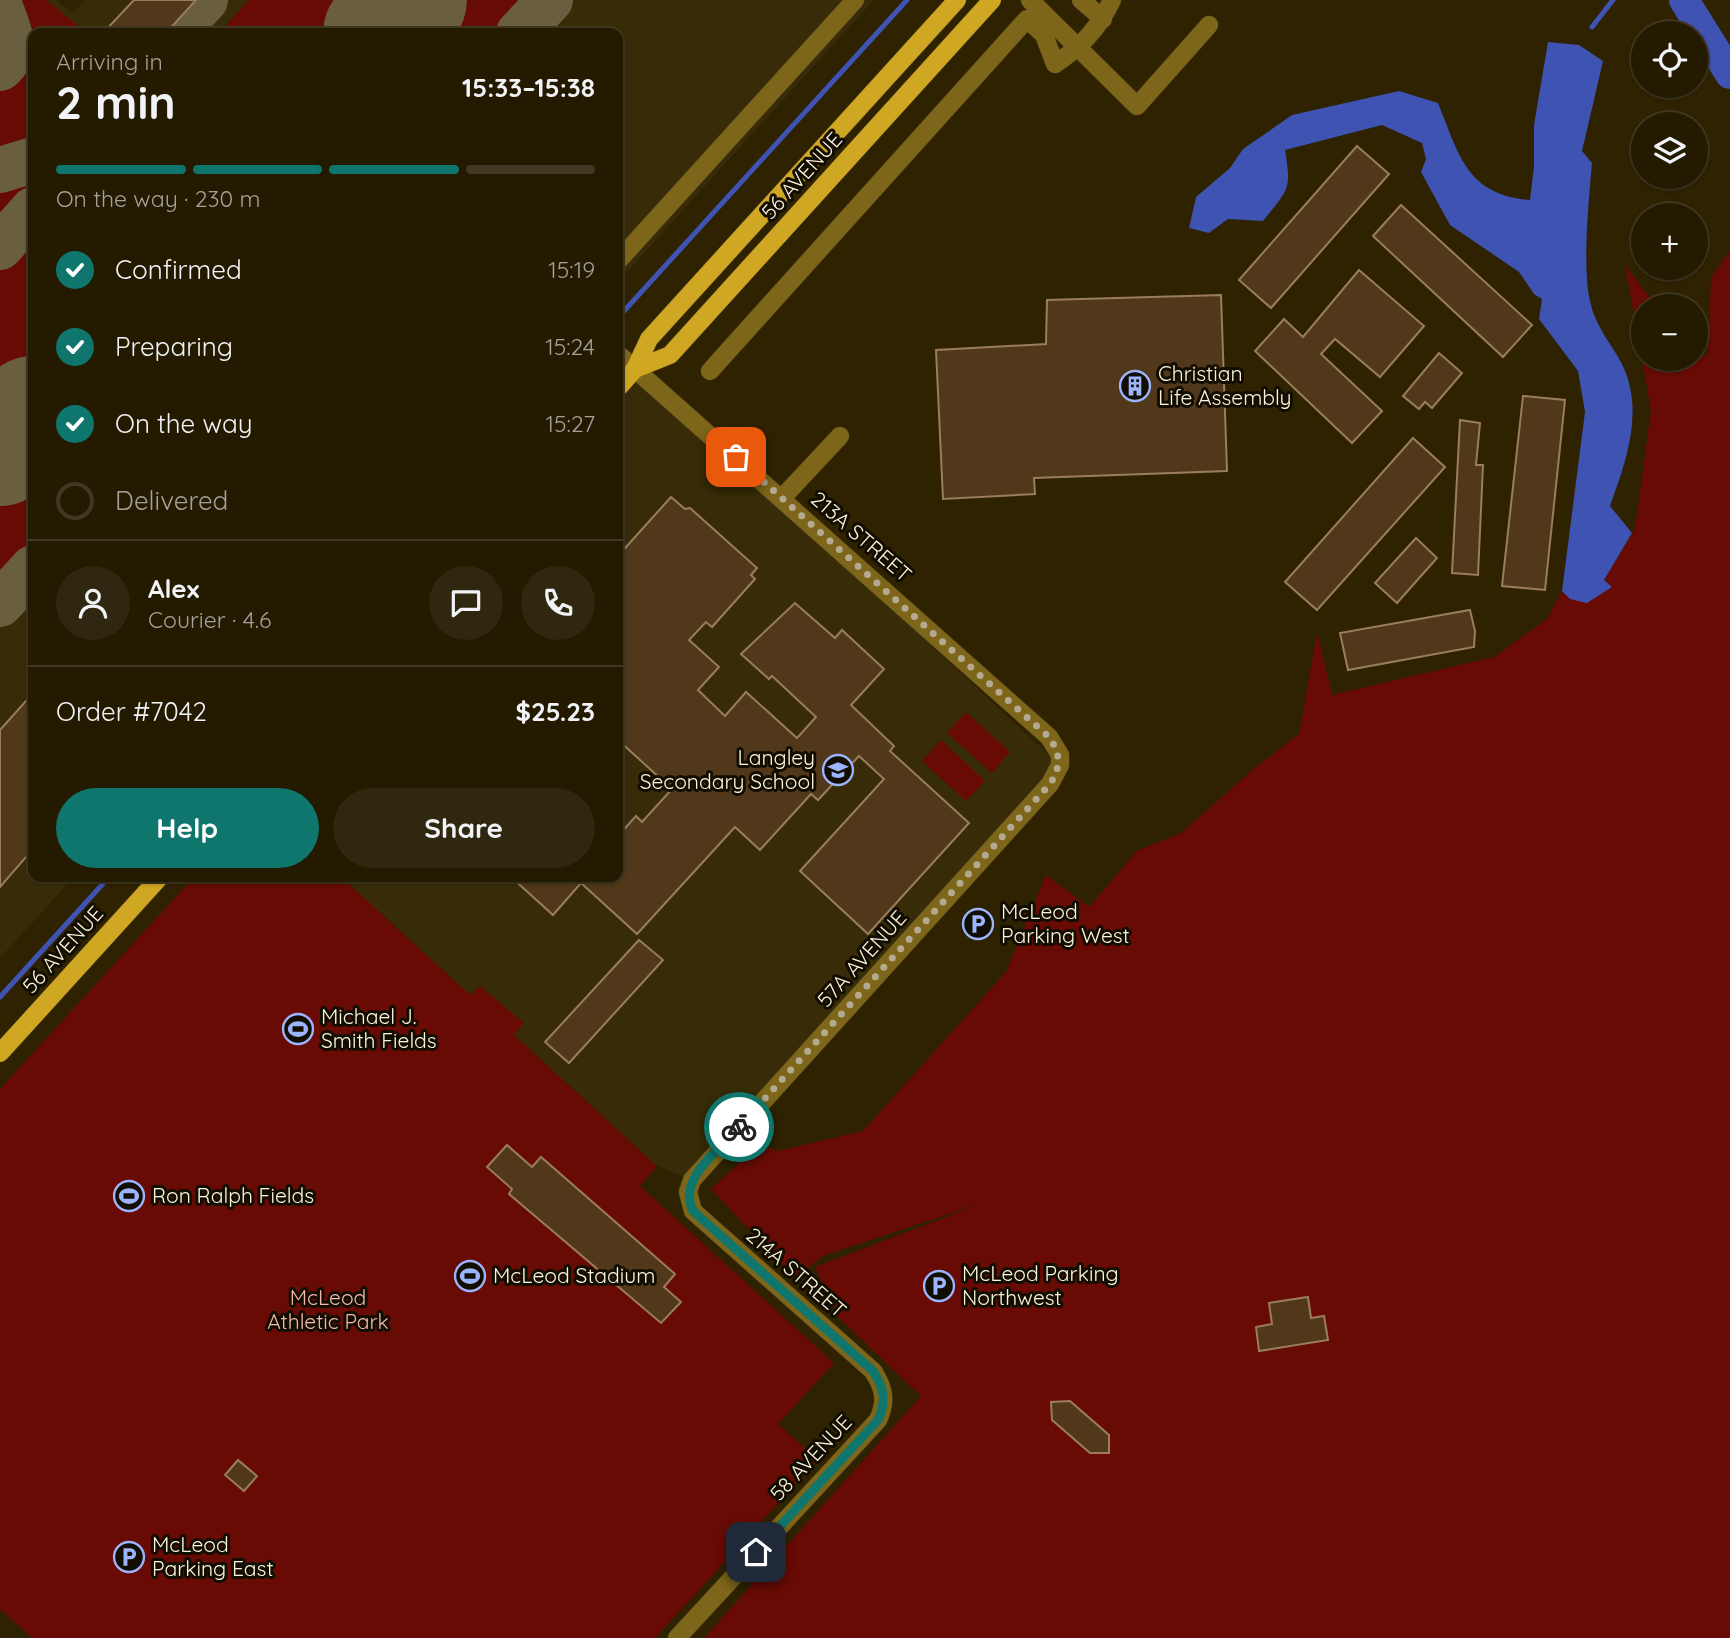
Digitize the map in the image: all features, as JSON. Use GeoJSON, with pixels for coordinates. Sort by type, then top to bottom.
{"type":"FeatureCollection","features":[{"type":"Feature","properties":{"kind":"main road","name":"56 AVENUE"},"geometry":{"type":"LineString","coordinates":[[623,382],[635,369],[649,339],[957,0]]}},
{"type":"Feature","properties":{"kind":"main road","name":"56 AVENUE"},"geometry":{"type":"LineString","coordinates":[[635,369],[670,355],[992,0]]}},
{"type":"Feature","properties":{"kind":"main road","name":"56 AVENUE"},"geometry":{"type":"LineString","coordinates":[[0,1053],[155,882]]}},
{"type":"Feature","properties":{"kind":"street"},"geometry":{"type":"LineString","coordinates":[[623,255],[855,0]]}},
{"type":"Feature","properties":{"kind":"street"},"geometry":{"type":"LineString","coordinates":[[1030,0],[1081,47],[1138,106],[1209,25]]}},
{"type":"Feature","properties":{"kind":"street"},"geometry":{"type":"LineString","coordinates":[[1081,0],[1103,19]]}},
{"type":"Feature","properties":{"kind":"street"},"geometry":{"type":"LineString","coordinates":[[710,371],[1027,19],[1044,35],[1055,64],[1081,47],[1103,19],[1112,0]]}},
{"type":"Feature","properties":{"kind":"street","name":"213A STREET"},"geometry":{"type":"LineString","coordinates":[[623,358],[1049,737],[1059,755],[1060,765]]}},
{"type":"Feature","properties":{"kind":"street"},"geometry":{"type":"LineString","coordinates":[[782,498],[840,436]]}},
{"type":"Feature","properties":{"kind":"street","name":"57A AVENUE"},"geometry":{"type":"LineString","coordinates":[[692,1180],[1050,784],[1060,765]]}},
{"type":"Feature","properties":{"kind":"street","name":"214A STREET"},"geometry":{"type":"LineString","coordinates":[[692,1180],[688,1192],[693,1211],[873,1371],[881,1384],[884,1398]]}},
{"type":"Feature","properties":{"kind":"street","name":"58 AVENUE"},"geometry":{"type":"LineString","coordinates":[[677,1638],[878,1420],[884,1398]]}},
{"type":"Feature","properties":{"kind":"shaded area"},"geometry":{"type":"Polygon","coordinates":[[[0,0],[57,0],[72,14],[85,0],[874,0],[623,276],[623,28],[28,28],[28,882],[69,882],[0,958],[0,0]]]}},
{"type":"Feature","properties":{"kind":"shaded area","name":"Langley Secondary School"},"geometry":{"type":"Polygon","coordinates":[[[628,363],[1060,765],[692,1180],[657,1166],[346,882],[623,882],[623,368],[628,363]]]}},
{"type":"Feature","properties":{"kind":"green space"},"geometry":{"type":"Polygon","coordinates":[[[16,0],[46,0],[81,28],[28,28],[28,154],[0,163],[0,77],[19,62],[24,53],[26,44],[16,0]]]}},
{"type":"Feature","properties":{"kind":"green space"},"geometry":{"type":"Polygon","coordinates":[[[249,0],[371,0],[346,28],[224,28],[249,0]]]}},
{"type":"Feature","properties":{"kind":"green space"},"geometry":{"type":"Polygon","coordinates":[[[451,0],[538,0],[512,28],[425,28],[451,0]]]}},
{"type":"Feature","properties":{"kind":"green space"},"geometry":{"type":"Polygon","coordinates":[[[28,170],[28,375],[0,406],[0,179],[28,170]]]}},
{"type":"Feature","properties":{"kind":"green space"},"geometry":{"type":"Polygon","coordinates":[[[1730,250],[1730,1638],[704,1638],[921,1396],[838,1317],[815,1267],[983,1203],[825,1255],[794,1277],[711,1189],[759,1145],[778,1151],[863,1131],[1006,972],[1046,875],[1089,907],[1137,851],[1181,833],[1250,772],[1299,734],[1317,633],[1332,695],[1494,657],[1547,619],[1562,591],[1570,599],[1612,587],[1604,580],[1635,529],[1651,410],[1644,371],[1708,371],[1711,278],[1730,250]]]}},
{"type":"Feature","properties":{"kind":"green space"},"geometry":{"type":"Polygon","coordinates":[[[1625,265],[1631,273],[1631,280],[1636,280],[1647,294],[1631,294],[1631,298],[1625,265]]]}},
{"type":"Feature","properties":{"kind":"green space"},"geometry":{"type":"Polygon","coordinates":[[[28,464],[28,559],[0,590],[0,495],[28,464]]]}},
{"type":"Feature","properties":{"kind":"green space"},"geometry":{"type":"Polygon","coordinates":[[[966,712],[1010,752],[992,773],[947,733],[966,712]]]}},
{"type":"Feature","properties":{"kind":"green space"},"geometry":{"type":"Polygon","coordinates":[[[941,740],[985,781],[966,801],[922,761],[941,740]]]}},
{"type":"Feature","properties":{"kind":"green space","name":"McLeod Athletic Park"},"geometry":{"type":"Polygon","coordinates":[[[189,882],[346,882],[470,995],[480,986],[524,1023],[514,1035],[657,1166],[640,1186],[834,1363],[778,1424],[814,1456],[812,1460],[815,1463],[655,1638],[32,1638],[0,1609],[0,1089],[189,882]]]}},
{"type":"Feature","properties":{"kind":"water"},"geometry":{"type":"Polygon","coordinates":[[[1548,42],[1579,45],[1603,61],[1582,151],[1592,163],[1587,233],[1588,287],[1595,318],[1621,362],[1632,398],[1631,434],[1610,506],[1632,533],[1604,580],[1612,587],[1587,603],[1570,599],[1562,591],[1585,412],[1578,371],[1539,319],[1542,299],[1534,294],[1519,272],[1450,225],[1421,172],[1426,159],[1422,143],[1382,125],[1285,150],[1288,174],[1286,189],[1263,221],[1228,219],[1209,233],[1189,228],[1196,197],[1230,168],[1243,149],[1292,115],[1399,91],[1438,103],[1459,155],[1478,181],[1492,190],[1530,200],[1534,166],[1534,125],[1548,42]]]}},
{"type":"Feature","properties":{"kind":"building"},"geometry":{"type":"Polygon","coordinates":[[[134,0],[196,0],[171,28],[108,28],[134,0]]]}},
{"type":"Feature","properties":{"kind":"building"},"geometry":{"type":"Polygon","coordinates":[[[1357,146],[1389,174],[1271,308],[1239,280],[1357,146]]]}},
{"type":"Feature","properties":{"kind":"building"},"geometry":{"type":"Polygon","coordinates":[[[1401,205],[1532,325],[1503,357],[1373,236],[1401,205]]]}},
{"type":"Feature","properties":{"kind":"building"},"geometry":{"type":"Polygon","coordinates":[[[1359,270],[1424,326],[1380,377],[1335,339],[1321,354],[1382,411],[1352,443],[1255,351],[1284,319],[1303,337],[1359,270]]]}},
{"type":"Feature","properties":{"kind":"building","name":"Christian Life Assembly"},"geometry":{"type":"Polygon","coordinates":[[[1221,295],[1227,471],[1034,478],[1035,494],[943,499],[936,350],[1046,344],[1047,300],[1221,295]]]}},
{"type":"Feature","properties":{"kind":"building"},"geometry":{"type":"Polygon","coordinates":[[[1439,353],[1462,373],[1432,408],[1425,402],[1419,409],[1403,396],[1439,353]]]}},
{"type":"Feature","properties":{"kind":"building"},"geometry":{"type":"Polygon","coordinates":[[[1523,396],[1565,400],[1545,590],[1502,586],[1523,396]]]}},
{"type":"Feature","properties":{"kind":"building"},"geometry":{"type":"Polygon","coordinates":[[[1460,420],[1480,423],[1476,465],[1483,465],[1478,575],[1452,573],[1460,420]]]}},
{"type":"Feature","properties":{"kind":"building"},"geometry":{"type":"Polygon","coordinates":[[[1413,438],[1445,467],[1317,610],[1285,582],[1413,438]]]}},
{"type":"Feature","properties":{"kind":"building"},"geometry":{"type":"Polygon","coordinates":[[[671,497],[685,509],[690,508],[757,568],[751,575],[755,579],[712,627],[706,622],[689,640],[719,667],[698,690],[725,716],[746,692],[797,738],[816,717],[772,676],[769,679],[741,654],[795,603],[835,638],[842,630],[884,669],[851,705],[894,746],[890,751],[969,823],[868,934],[800,871],[884,779],[859,756],[818,800],[811,794],[760,850],[735,827],[637,934],[581,883],[553,915],[517,882],[623,882],[623,830],[636,816],[642,822],[672,789],[623,745],[623,550],[671,497]]]}},
{"type":"Feature","properties":{"kind":"building"},"geometry":{"type":"Polygon","coordinates":[[[1416,538],[1437,558],[1397,603],[1375,583],[1416,538]]]}},
{"type":"Feature","properties":{"kind":"building"},"geometry":{"type":"Polygon","coordinates":[[[1470,610],[1475,631],[1474,647],[1348,670],[1340,633],[1470,610]]]}},
{"type":"Feature","properties":{"kind":"building"},"geometry":{"type":"Polygon","coordinates":[[[28,699],[28,855],[0,887],[0,730],[28,699]]]}},
{"type":"Feature","properties":{"kind":"building"},"geometry":{"type":"Polygon","coordinates":[[[639,940],[663,960],[569,1063],[545,1042],[639,940]]]}},
{"type":"Feature","properties":{"kind":"building"},"geometry":{"type":"Polygon","coordinates":[[[507,1145],[532,1167],[541,1157],[675,1274],[664,1287],[681,1302],[661,1323],[509,1194],[512,1189],[487,1167],[507,1145]]]}},
{"type":"Feature","properties":{"kind":"building"},"geometry":{"type":"Polygon","coordinates":[[[1308,1297],[1311,1318],[1324,1316],[1328,1340],[1259,1351],[1256,1327],[1272,1324],[1269,1303],[1308,1297]]]}},
{"type":"Feature","properties":{"kind":"building"},"geometry":{"type":"Polygon","coordinates":[[[1070,1401],[1109,1435],[1109,1453],[1090,1453],[1052,1420],[1051,1402],[1070,1401]]]}},
{"type":"Feature","properties":{"kind":"building"},"geometry":{"type":"Polygon","coordinates":[[[238,1460],[257,1476],[244,1491],[225,1475],[238,1460]]]}},
{"type":"Feature","properties":{"kind":"waterway"},"geometry":{"type":"LineString","coordinates":[[624,311],[907,0]]}},
{"type":"Feature","properties":{"kind":"waterway"},"geometry":{"type":"LineString","coordinates":[[1592,27],[1613,0]]}},
{"type":"Feature","properties":{"kind":"waterway"},"geometry":{"type":"LineString","coordinates":[[1684,0],[1730,74]]}},
{"type":"Feature","properties":{"kind":"waterway"},"geometry":{"type":"LineString","coordinates":[[0,997],[104,882]]}},
{"type":"Feature","properties":{"kind":"taxiway"},"geometry":{"type":"LineString","coordinates":[[179,28],[205,0]]}},
{"type":"Feature","properties":{"kind":"taxiway"},"geometry":{"type":"LineString","coordinates":[[524,28],[550,0]]}},
{"type":"Feature","properties":{"kind":"taxiway"},"geometry":{"type":"LineString","coordinates":[[0,7],[9,31],[11,47],[10,54],[0,68]]}},
{"type":"Feature","properties":{"kind":"taxiway"},"geometry":{"type":"LineString","coordinates":[[0,170],[28,162]]}},
{"type":"Feature","properties":{"kind":"taxiway"},"geometry":{"type":"LineString","coordinates":[[0,247],[28,216]]}},
{"type":"Feature","properties":{"kind":"taxiway"},"geometry":{"type":"LineString","coordinates":[[0,604],[28,573]]}},
{"type":"Feature","properties":{"kind":"runway"},"geometry":{"type":"LineString","coordinates":[[385,28],[410,0]]}},
{"type":"Feature","properties":{"kind":"runway"},"geometry":{"type":"LineString","coordinates":[[0,449],[28,418]]}},
{"type":"Feature","properties":{"kind":"way so far"},"geometry":{"type":"LineString","coordinates":[[736,457],[1049,737],[1059,755],[1060,765],[1050,784],[868,988],[739,1127]]}},
{"type":"Feature","properties":{"kind":"place","name":"Christian Life Assembly"},"geometry":{"type":"Point","coordinates":[1135,386]}},
{"type":"Feature","properties":{"kind":"place","name":"Langley Secondary School"},"geometry":{"type":"Point","coordinates":[838,770]}},
{"type":"Feature","properties":{"kind":"place","name":"McLeod Parking West"},"geometry":{"type":"Point","coordinates":[978,924]}},
{"type":"Feature","properties":{"kind":"place","name":"Michael J. Smith Fields"},"geometry":{"type":"Point","coordinates":[298,1029]}},
{"type":"Feature","properties":{"kind":"place","name":"Ron Ralph Fields"},"geometry":{"type":"Point","coordinates":[129,1196]}},
{"type":"Feature","properties":{"kind":"place","name":"McLeod Stadium"},"geometry":{"type":"Point","coordinates":[470,1276]}},
{"type":"Feature","properties":{"kind":"place","name":"McLeod Parking Northwest"},"geometry":{"type":"Point","coordinates":[939,1286]}},
{"type":"Feature","properties":{"kind":"place","name":"McLeod Parking East"},"geometry":{"type":"Point","coordinates":[129,1557]}},
{"type":"Feature","properties":{"kind":"route"},"geometry":{"type":"LineString","coordinates":[[739,1127],[692,1180],[688,1202],[693,1211],[719,1236],[873,1371],[881,1384],[884,1398],[878,1420],[756,1552]]}}]}
